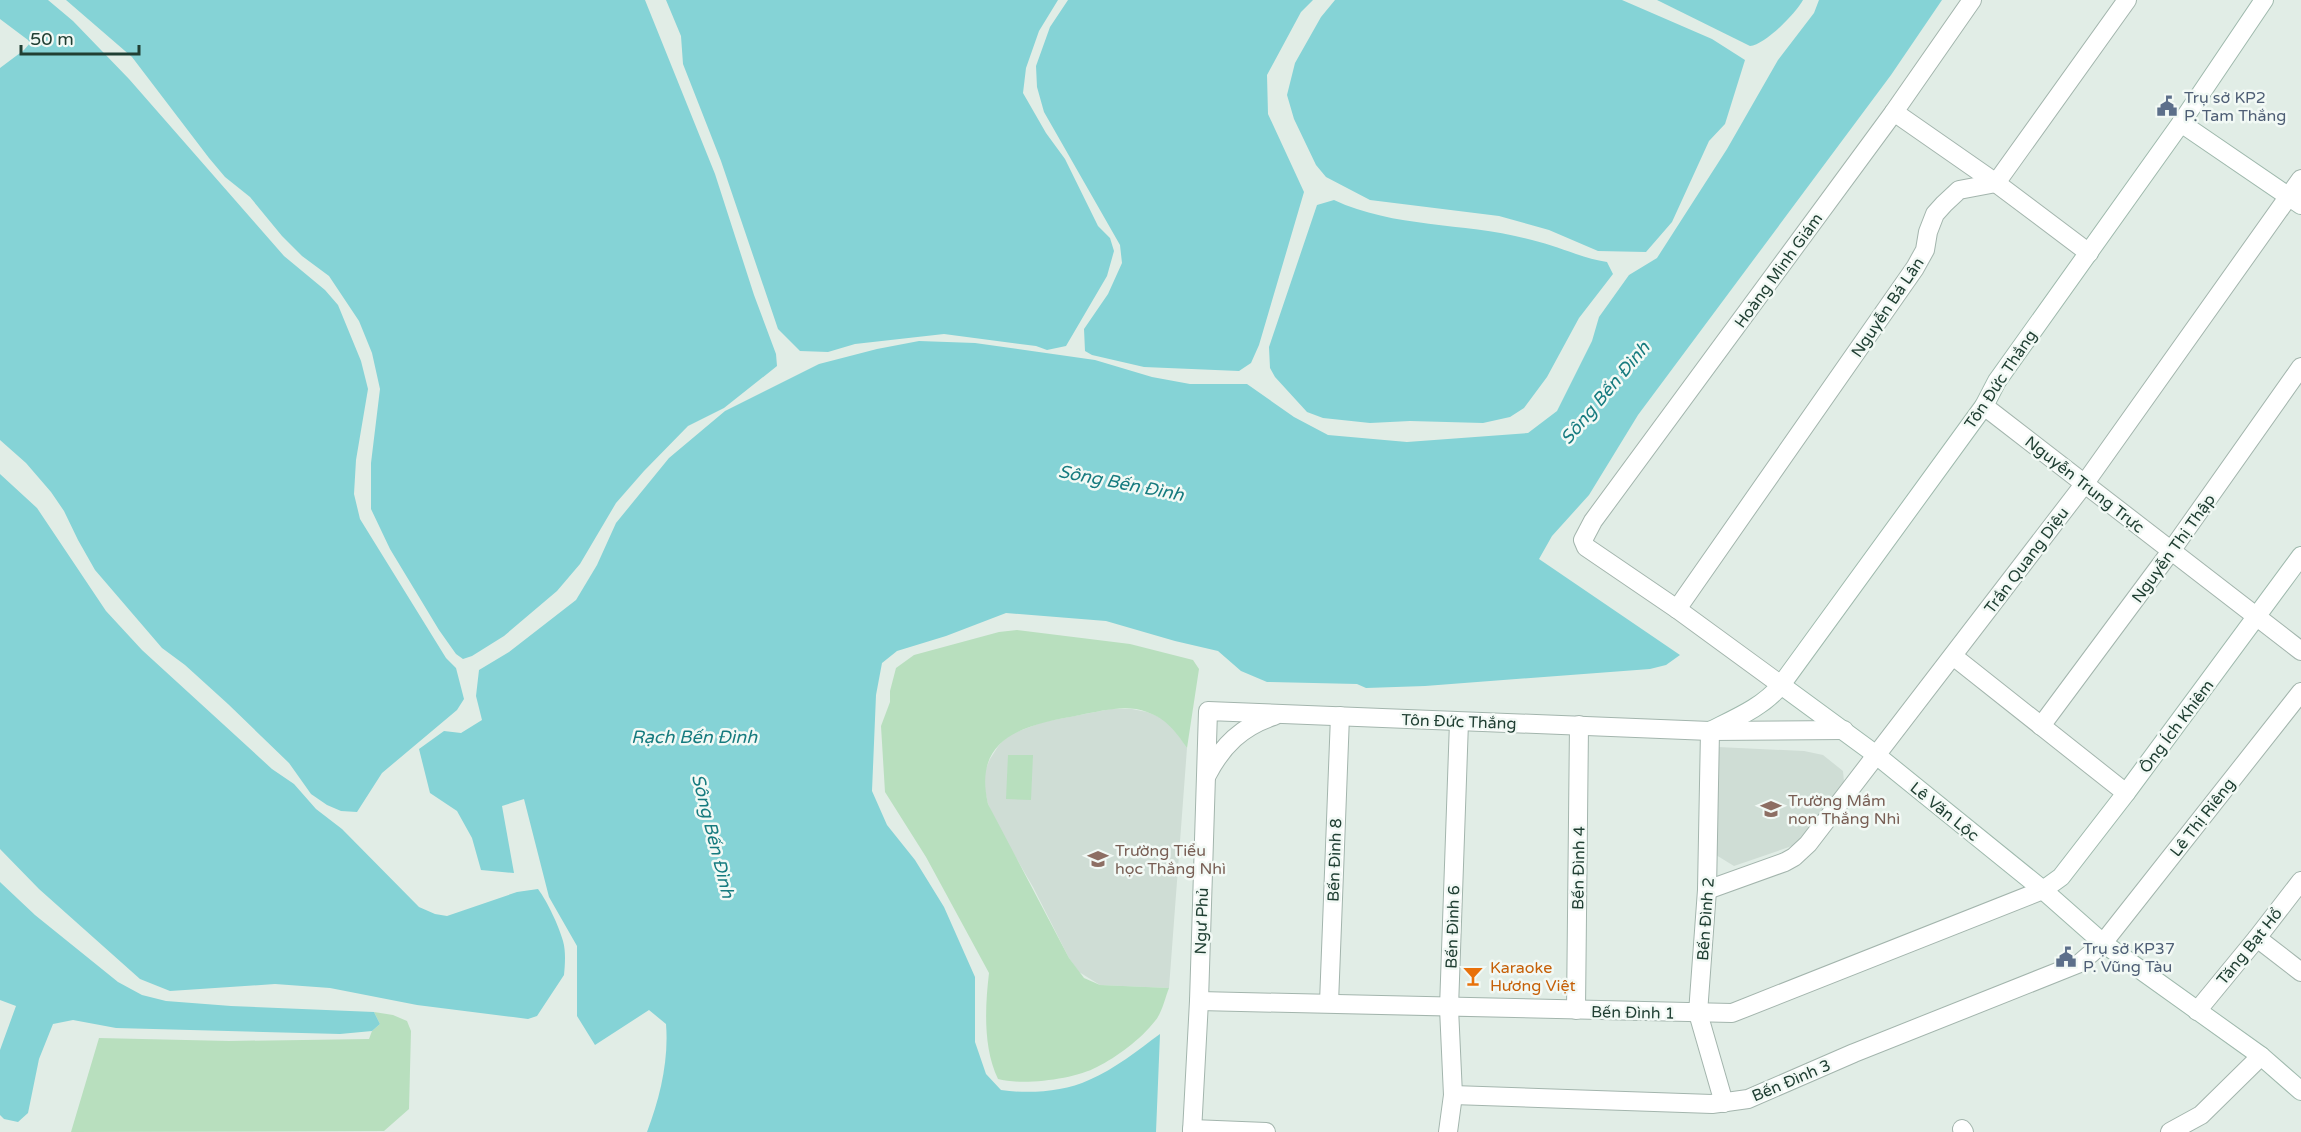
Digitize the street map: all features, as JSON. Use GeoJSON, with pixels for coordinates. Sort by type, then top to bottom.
{"type":"FeatureCollection","features":[{"type":"Feature","properties":{"kind":"street","name":"Hoàng Minh Giám"},"geometry":{"type":"LineString","coordinates":[[1583,540],[1600,512],[1894,112],[1972,0]]}},
{"type":"Feature","properties":{"kind":"street"},"geometry":{"type":"LineString","coordinates":[[1996,183],[2127,0]]}},
{"type":"Feature","properties":{"kind":"street","name":"Tôn Đức Thắng"},"geometry":{"type":"LineString","coordinates":[[1710,731],[1743,716],[1781,685],[1984,406],[1997,381],[2181,123],[2264,0]]}},
{"type":"Feature","properties":{"kind":"street"},"geometry":{"type":"LineString","coordinates":[[1894,112],[1996,183],[2089,253]]}},
{"type":"Feature","properties":{"kind":"street"},"geometry":{"type":"LineString","coordinates":[[2181,123],[2295,200]]}},
{"type":"Feature","properties":{"kind":"street","name":"Trần Quang Diệu"},"geometry":{"type":"LineString","coordinates":[[1707,890],[1794,857],[1808,844],[2085,483],[2295,200],[2301,179]]}},
{"type":"Feature","properties":{"kind":"street","name":"Nguyễn Bá Lân"},"geometry":{"type":"LineString","coordinates":[[1677,609],[1915,268],[1925,250],[1928,232],[1935,214],[1959,190],[1996,183]]}},
{"type":"Feature","properties":{"kind":"street","name":"Nguyễn Thị Thập"},"geometry":{"type":"LineString","coordinates":[[2041,726],[2171,551],[2301,367]]}},
{"type":"Feature","properties":{"kind":"street","name":"Nguyễn Trung Trực"},"geometry":{"type":"LineString","coordinates":[[1984,406],[2301,651]]}},
{"type":"Feature","properties":{"kind":"street","name":"Lê Văn Lộc"},"geometry":{"type":"LineString","coordinates":[[1583,540],[1586,547],[1677,609],[1844,730],[2043,890],[2103,943],[2261,1056],[2301,1091]]}},
{"type":"Feature","properties":{"kind":"street","name":"Ông Ích Khiêm"},"geometry":{"type":"LineString","coordinates":[[2043,890],[2061,877],[2126,793],[2301,556]]}},
{"type":"Feature","properties":{"kind":"street"},"geometry":{"type":"LineString","coordinates":[[1953,656],[2126,793]]}},
{"type":"Feature","properties":{"kind":"street","name":"Lê Thị Riêng"},"geometry":{"type":"LineString","coordinates":[[2103,943],[2301,692]]}},
{"type":"Feature","properties":{"kind":"street","name":"Tôn Đức Thắng"},"geometry":{"type":"LineString","coordinates":[[1208,711],[1710,731],[1844,730]]}},
{"type":"Feature","properties":{"kind":"street","name":"Ngư Phủ"},"geometry":{"type":"LineString","coordinates":[[1192,1131],[1199,1001],[1208,711]]}},
{"type":"Feature","properties":{"kind":"street"},"geometry":{"type":"LineString","coordinates":[[1206,778],[1225,746],[1238,734],[1262,720],[1282,714]]}},
{"type":"Feature","properties":{"kind":"street","name":"Bến Đình 8"},"geometry":{"type":"LineString","coordinates":[[1329,1003],[1340,716]]}},
{"type":"Feature","properties":{"kind":"street","name":"Bến Đình 6"},"geometry":{"type":"LineString","coordinates":[[1448,1132],[1453,1095],[1449,1008],[1459,722]]}},
{"type":"Feature","properties":{"kind":"street","name":"Bến Đình 4"},"geometry":{"type":"LineString","coordinates":[[1576,1010],[1580,725]]}},
{"type":"Feature","properties":{"kind":"street","name":"Bến Đình 2"},"geometry":{"type":"LineString","coordinates":[[1710,731],[1707,890],[1698,1013],[1724,1103]]}},
{"type":"Feature","properties":{"kind":"street","name":"Tăng Bạt Hổ"},"geometry":{"type":"LineString","coordinates":[[2197,1011],[2258,938],[2301,881]]}},
{"type":"Feature","properties":{"kind":"street","name":"Bến Đình 1"},"geometry":{"type":"LineString","coordinates":[[1199,1001],[1732,1013],[2043,890]]}},
{"type":"Feature","properties":{"kind":"street"},"geometry":{"type":"LineString","coordinates":[[2258,938],[2301,972]]}},
{"type":"Feature","properties":{"kind":"street","name":"Bến Đình 3"},"geometry":{"type":"LineString","coordinates":[[1453,1095],[1724,1103],[1748,1099],[1854,1053],[2080,963],[2103,943]]}},
{"type":"Feature","properties":{"kind":"street"},"geometry":{"type":"LineString","coordinates":[[2170,1132],[2201,1115],[2261,1056]]}},
{"type":"Feature","properties":{"kind":"street"},"geometry":{"type":"LineString","coordinates":[[1192,1131],[1266,1132]]}},
{"type":"Feature","properties":{"kind":"shaded area","name":"Trường Tiểu học Thắng Nhì"},"geometry":{"type":"Polygon","coordinates":[[[1111,709],[1132,709],[1164,719],[1187,748],[1169,988],[1100,985],[1079,972],[1069,958],[1033,887],[1001,832],[988,804],[984,786],[985,771],[990,759],[1009,735],[1043,722],[1111,709]]]}},
{"type":"Feature","properties":{"kind":"shaded area","name":"Trường Mầm non Thắng Nhì"},"geometry":{"type":"Polygon","coordinates":[[[1718,747],[1804,751],[1823,755],[1843,771],[1844,782],[1806,836],[1792,846],[1734,866],[1716,855],[1718,747]]]}},
{"type":"Feature","properties":{"kind":"green space"},"geometry":{"type":"Polygon","coordinates":[[[1017,630],[1130,644],[1193,660],[1199,669],[1187,748],[1175,731],[1160,718],[1147,712],[1122,708],[1041,723],[1023,729],[1008,737],[996,748],[988,762],[985,781],[988,804],[1069,958],[1084,978],[1100,985],[1169,988],[1155,1021],[1136,1041],[1105,1063],[1063,1078],[1021,1082],[998,1079],[993,1067],[986,1013],[989,973],[926,857],[885,792],[881,726],[890,702],[890,691],[896,668],[914,655],[999,632],[1017,630]]]}},
{"type":"Feature","properties":{"kind":"green space"},"geometry":{"type":"Polygon","coordinates":[[[1008,755],[1033,755],[1031,800],[1006,799],[1008,755]]]}},
{"type":"Feature","properties":{"kind":"green space"},"geometry":{"type":"Polygon","coordinates":[[[374,1012],[393,1015],[407,1021],[411,1031],[409,1109],[384,1131],[71,1132],[99,1038],[229,1041],[369,1039],[372,1031],[380,1024],[374,1012]]]}},
{"type":"Feature","properties":{"kind":"water"},"geometry":{"type":"Polygon","coordinates":[[[0,0],[48,0],[73,21],[129,79],[284,256],[325,290],[338,305],[361,361],[368,389],[356,460],[354,494],[360,519],[446,658],[456,668],[464,699],[457,710],[382,773],[357,812],[341,811],[311,794],[289,763],[185,665],[162,648],[95,570],[64,511],[51,492],[26,463],[0,440],[0,68],[30,43],[0,19],[0,0]]]}},
{"type":"Feature","properties":{"kind":"water"},"geometry":{"type":"Polygon","coordinates":[[[66,0],[645,0],[715,174],[754,295],[776,354],[777,366],[724,408],[688,426],[616,503],[580,564],[557,591],[504,636],[463,659],[456,654],[439,630],[390,549],[371,509],[371,463],[380,389],[372,353],[359,321],[329,276],[302,256],[250,197],[225,177],[132,57],[66,0]]]}},
{"type":"Feature","properties":{"kind":"water"},"geometry":{"type":"Polygon","coordinates":[[[666,0],[1058,0],[1039,31],[1026,68],[1023,93],[1046,133],[1065,159],[1098,226],[1110,238],[1114,251],[1107,276],[1066,346],[1047,350],[1036,346],[944,334],[855,344],[828,352],[800,351],[778,329],[721,161],[683,64],[681,36],[666,0]]]}},
{"type":"Feature","properties":{"kind":"water"},"geometry":{"type":"Polygon","coordinates":[[[1068,0],[1313,0],[1301,12],[1267,75],[1268,114],[1304,192],[1259,345],[1251,363],[1239,371],[1144,367],[1092,355],[1085,351],[1084,329],[1108,294],[1122,263],[1120,245],[1044,112],[1037,87],[1036,66],[1050,27],[1068,0]]]}},
{"type":"Feature","properties":{"kind":"water"},"geometry":{"type":"Polygon","coordinates":[[[1335,0],[1622,0],[1712,39],[1745,60],[1725,124],[1709,141],[1672,222],[1646,252],[1598,251],[1549,230],[1499,216],[1370,200],[1326,177],[1316,165],[1294,119],[1287,95],[1295,63],[1321,17],[1335,0]]]}},
{"type":"Feature","properties":{"kind":"water"},"geometry":{"type":"Polygon","coordinates":[[[1657,0],[1803,0],[1772,34],[1750,46],[1657,0]]]}},
{"type":"Feature","properties":{"kind":"water","name":"Rạch Bến Đình"},"geometry":{"type":"Polygon","coordinates":[[[1819,0],[1942,0],[1891,75],[1638,415],[1589,495],[1552,536],[1539,559],[1680,655],[1666,665],[1650,669],[1425,686],[1366,688],[1357,684],[1267,682],[1241,671],[1218,651],[1106,621],[1006,613],[946,636],[897,651],[882,663],[876,695],[872,791],[887,825],[915,860],[944,907],[975,977],[975,1042],[986,1074],[1001,1090],[1034,1092],[1068,1087],[1108,1070],[1160,1034],[1156,1132],[647,1132],[662,1079],[667,1038],[666,1024],[649,1010],[595,1045],[577,1016],[577,946],[549,897],[524,799],[502,806],[514,873],[481,870],[472,838],[457,811],[430,793],[419,749],[444,731],[461,733],[482,720],[476,696],[479,670],[509,652],[576,600],[597,565],[616,523],[669,458],[725,411],[819,364],[919,341],[975,343],[1095,360],[1152,377],[1190,384],[1247,384],[1294,417],[1328,435],[1407,442],[1528,433],[1557,411],[1592,341],[1599,317],[1629,275],[1657,258],[1727,149],[1778,60],[1814,13],[1819,0]]]}},
{"type":"Feature","properties":{"kind":"water"},"geometry":{"type":"Polygon","coordinates":[[[1334,200],[1382,216],[1507,234],[1542,243],[1607,262],[1613,274],[1579,318],[1547,377],[1524,408],[1510,417],[1483,423],[1410,421],[1370,423],[1323,418],[1307,412],[1275,377],[1270,368],[1269,347],[1317,205],[1334,200]]]}},
{"type":"Feature","properties":{"kind":"water"},"geometry":{"type":"Polygon","coordinates":[[[0,474],[37,508],[106,611],[142,650],[272,769],[294,784],[316,809],[342,829],[419,907],[447,916],[517,892],[538,889],[559,928],[565,958],[564,975],[537,1016],[528,1019],[417,1005],[330,988],[275,984],[170,991],[140,979],[39,889],[0,849],[0,474]]]}},
{"type":"Feature","properties":{"kind":"water"},"geometry":{"type":"Polygon","coordinates":[[[0,882],[35,915],[118,982],[142,995],[166,1001],[231,1006],[374,1012],[380,1024],[372,1031],[340,1034],[116,1028],[73,1020],[53,1024],[39,1059],[28,1113],[18,1122],[4,1119],[0,1115],[0,1050],[16,1006],[0,1000],[0,882]]]}},
{"type":"Feature","properties":{"kind":"place","name":"Trụ sở KP2 P. Tam Thắng"},"geometry":{"type":"Point","coordinates":[2167,106]}},
{"type":"Feature","properties":{"kind":"place","name":"Trường Mầm non Thắng Nhì"},"geometry":{"type":"Point","coordinates":[1771,809]}},
{"type":"Feature","properties":{"kind":"place","name":"Trường Tiểu học Thắng Nhì"},"geometry":{"type":"Point","coordinates":[1098,859]}},
{"type":"Feature","properties":{"kind":"place","name":"Trụ sở KP37 P. Vũng Tàu"},"geometry":{"type":"Point","coordinates":[2066,957]}},
{"type":"Feature","properties":{"kind":"place","name":"Karaoke Hương Việt"},"geometry":{"type":"Point","coordinates":[1473,976]}},
{"type":"Feature","properties":{"kind":"water label","name":"Sông Bến Đình"},"geometry":{"type":"Point","coordinates":[1605,393]}},
{"type":"Feature","properties":{"kind":"water label","name":"Sông Bến Đình"},"geometry":{"type":"Point","coordinates":[1121,483]}},
{"type":"Feature","properties":{"kind":"water label","name":"Sông Bến Đình"},"geometry":{"type":"Point","coordinates":[713,836]}}]}
